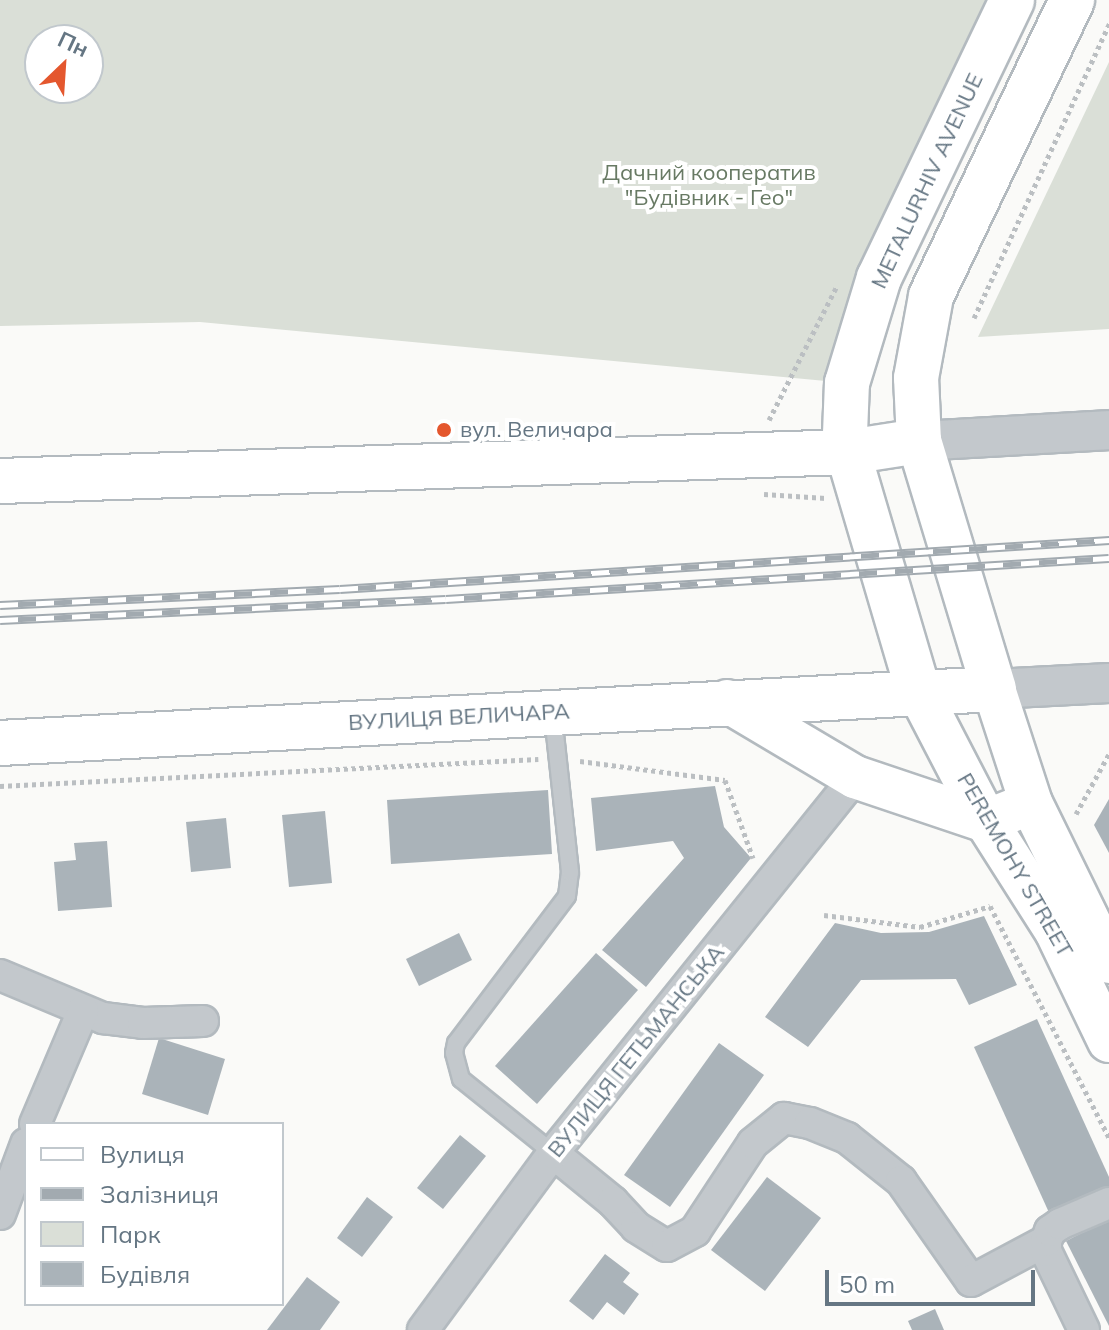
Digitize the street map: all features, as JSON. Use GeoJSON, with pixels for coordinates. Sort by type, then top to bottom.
{"type":"FeatureCollection","features":[{"type":"Feature","properties":{"kind":"main road","name":"METALURHIV AVENUE"},"geometry":{"type":"LineString","coordinates":[[918,690],[848,452],[847,383],[879,278],[1012,0]]}},
{"type":"Feature","properties":{"kind":"main road"},"geometry":{"type":"LineString","coordinates":[[994,689],[919,441],[916,378],[931,296],[1072,0]]}},
{"type":"Feature","properties":{"kind":"main road"},"geometry":{"type":"LineString","coordinates":[[0,481],[848,452],[919,441]]}},
{"type":"Feature","properties":{"kind":"main road","name":"ВУЛИЦЯ ВЕЛИЧАРА"},"geometry":{"type":"LineString","coordinates":[[0,743],[918,690],[994,689]]}},
{"type":"Feature","properties":{"kind":"main road","name":"PEREMOHY STREET"},"geometry":{"type":"LineString","coordinates":[[994,689],[1031,803],[1109,962]]}},
{"type":"Feature","properties":{"kind":"main road","name":"PEREMOHY STREET"},"geometry":{"type":"LineString","coordinates":[[918,690],[986,821],[1056,931],[1109,1041]]}},
{"type":"Feature","properties":{"kind":"main road"},"geometry":{"type":"LineString","coordinates":[[727,701],[855,777],[986,821],[1031,803]]}},
{"type":"Feature","properties":{"kind":"street"},"geometry":{"type":"LineString","coordinates":[[919,441],[1109,430]]}},
{"type":"Feature","properties":{"kind":"street"},"geometry":{"type":"LineString","coordinates":[[994,689],[1109,683]]}},
{"type":"Feature","properties":{"kind":"street","name":"ВУЛИЦЯ ГЕТЬМАНСЬКА"},"geometry":{"type":"LineString","coordinates":[[423,1330],[553,1153],[855,777]]}},
{"type":"Feature","properties":{"kind":"street"},"geometry":{"type":"LineString","coordinates":[[0,975],[103,1018],[143,1023],[203,1021]]}},
{"type":"Feature","properties":{"kind":"street"},"geometry":{"type":"LineString","coordinates":[[36,1122],[83,1011]]}},
{"type":"Feature","properties":{"kind":"street"},"geometry":{"type":"LineString","coordinates":[[553,1153],[613,1202],[636,1227],[667,1246],[695,1231],[753,1143],[784,1118],[810,1123],[847,1138],[901,1181],[971,1281],[1046,1241]]}},
{"type":"Feature","properties":{"kind":"street"},"geometry":{"type":"LineString","coordinates":[[0,1214],[24,1149]]}},
{"type":"Feature","properties":{"kind":"street"},"geometry":{"type":"LineString","coordinates":[[1084,1330],[1046,1251],[1046,1241],[1050,1231],[1060,1224],[1109,1203]]}},
{"type":"Feature","properties":{"kind":"lane"},"geometry":{"type":"LineString","coordinates":[[553,711],[570,872],[567,896],[456,1043],[454,1053],[461,1079],[553,1153]]}},
{"type":"Feature","properties":{"kind":"path"},"geometry":{"type":"LineString","coordinates":[[974,318],[1109,24]]}},
{"type":"Feature","properties":{"kind":"path"},"geometry":{"type":"LineString","coordinates":[[767,425],[844,272]]}},
{"type":"Feature","properties":{"kind":"path"},"geometry":{"type":"LineString","coordinates":[[1082,826],[1075,812],[1109,754]]}},
{"type":"Feature","properties":{"kind":"path"},"geometry":{"type":"LineString","coordinates":[[0,786],[560,758],[725,780],[758,872]]}},
{"type":"Feature","properties":{"kind":"path"},"geometry":{"type":"LineString","coordinates":[[824,915],[920,927],[990,906],[1109,1138]]}},
{"type":"Feature","properties":{"kind":"green space","name":"Дачний кооператив \"Будівник - Гео\""},"geometry":{"type":"Polygon","coordinates":[[[0,0],[1012,0],[847,383],[200,322],[0,326],[0,0]]]}},
{"type":"Feature","properties":{"kind":"green space"},"geometry":{"type":"Polygon","coordinates":[[[1109,62],[1109,329],[978,337],[1109,62]]]}},
{"type":"Feature","properties":{"kind":"building"},"geometry":{"type":"Polygon","coordinates":[[[715,786],[724,827],[751,858],[646,987],[602,950],[684,858],[673,841],[596,851],[591,798],[715,786]]]}},
{"type":"Feature","properties":{"kind":"building"},"geometry":{"type":"Polygon","coordinates":[[[548,790],[552,854],[391,864],[387,800],[548,790]]]}},
{"type":"Feature","properties":{"kind":"building"},"geometry":{"type":"Polygon","coordinates":[[[1109,799],[1109,853],[1094,825],[1109,799]]]}},
{"type":"Feature","properties":{"kind":"building"},"geometry":{"type":"Polygon","coordinates":[[[325,811],[332,883],[289,887],[282,815],[325,811]]]}},
{"type":"Feature","properties":{"kind":"building"},"geometry":{"type":"Polygon","coordinates":[[[226,818],[231,868],[191,872],[186,822],[226,818]]]}},
{"type":"Feature","properties":{"kind":"building"},"geometry":{"type":"Polygon","coordinates":[[[107,841],[112,907],[58,911],[54,862],[76,860],[74,843],[107,841]]]}},
{"type":"Feature","properties":{"kind":"building"},"geometry":{"type":"Polygon","coordinates":[[[984,916],[1017,985],[969,1005],[956,979],[861,980],[808,1047],[765,1017],[835,923],[881,933],[929,932],[984,916]]]}},
{"type":"Feature","properties":{"kind":"building"},"geometry":{"type":"Polygon","coordinates":[[[459,933],[472,960],[419,986],[406,959],[459,933]]]}},
{"type":"Feature","properties":{"kind":"building"},"geometry":{"type":"Polygon","coordinates":[[[596,953],[638,990],[537,1104],[495,1066],[596,953]]]}},
{"type":"Feature","properties":{"kind":"building"},"geometry":{"type":"Polygon","coordinates":[[[1037,1019],[1109,1177],[1109,1191],[1051,1217],[974,1047],[1037,1019]]]}},
{"type":"Feature","properties":{"kind":"building"},"geometry":{"type":"Polygon","coordinates":[[[159,1038],[225,1059],[208,1115],[142,1094],[159,1038]]]}},
{"type":"Feature","properties":{"kind":"building"},"geometry":{"type":"Polygon","coordinates":[[[719,1043],[764,1075],[670,1207],[624,1175],[719,1043]]]}},
{"type":"Feature","properties":{"kind":"building"},"geometry":{"type":"Polygon","coordinates":[[[460,1135],[486,1156],[443,1209],[417,1188],[460,1135]]]}},
{"type":"Feature","properties":{"kind":"building"},"geometry":{"type":"Polygon","coordinates":[[[767,1177],[821,1218],[765,1291],[711,1250],[767,1177]]]}},
{"type":"Feature","properties":{"kind":"building"},"geometry":{"type":"Polygon","coordinates":[[[367,1197],[393,1217],[362,1257],[337,1238],[367,1197]]]}},
{"type":"Feature","properties":{"kind":"building"},"geometry":{"type":"Polygon","coordinates":[[[1109,1219],[1109,1326],[1066,1241],[1109,1219]]]}},
{"type":"Feature","properties":{"kind":"building"},"geometry":{"type":"Polygon","coordinates":[[[605,1254],[630,1273],[623,1282],[639,1294],[624,1315],[607,1302],[593,1320],[569,1301],[605,1254]]]}},
{"type":"Feature","properties":{"kind":"building"},"geometry":{"type":"Polygon","coordinates":[[[307,1277],[340,1302],[320,1330],[267,1330],[307,1277]]]}},
{"type":"Feature","properties":{"kind":"building"},"geometry":{"type":"Polygon","coordinates":[[[935,1309],[944,1330],[912,1330],[908,1321],[935,1309]]]}},
{"type":"Feature","properties":{"kind":"railway"},"geometry":{"type":"LineString","coordinates":[[0,605],[340,589],[1109,540]]}},
{"type":"Feature","properties":{"kind":"railway"},"geometry":{"type":"LineString","coordinates":[[0,620],[446,599],[1109,558]]}},
{"type":"Feature","properties":{"kind":"place","name":"вул. Величара"},"geometry":{"type":"Point","coordinates":[444,430]}}]}
